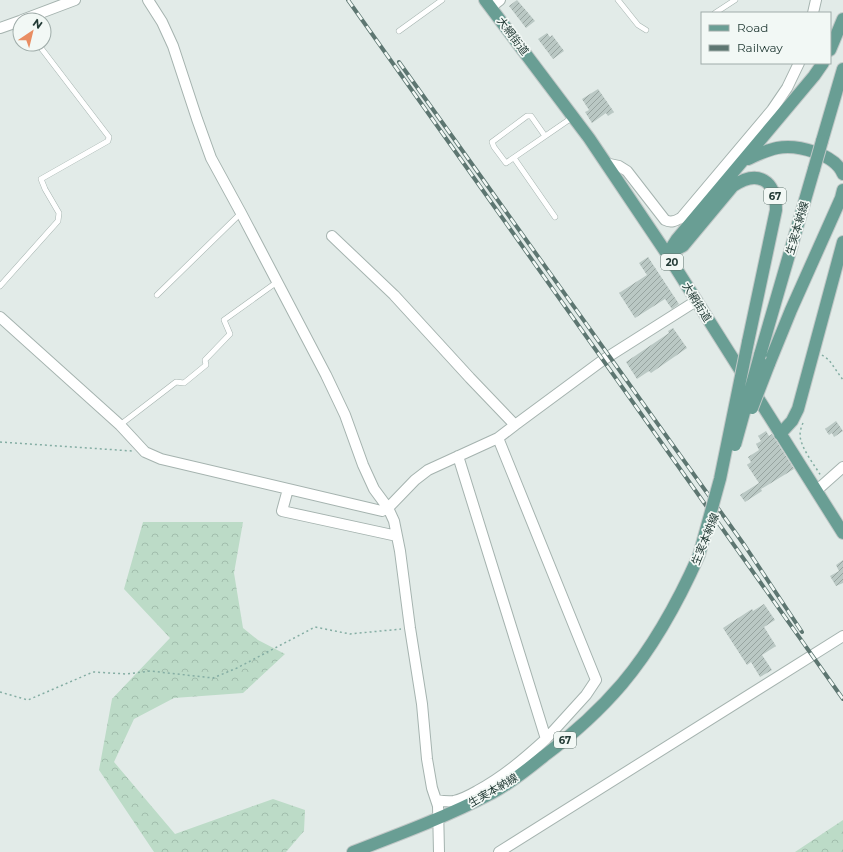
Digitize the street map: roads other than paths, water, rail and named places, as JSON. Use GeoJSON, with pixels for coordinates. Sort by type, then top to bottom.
{"type":"FeatureCollection","features":[{"type":"Feature","properties":{"kind":"main road","name":"大網街道"},"geometry":{"type":"LineString","coordinates":[[492,2],[667,254],[843,533]]}},
{"type":"Feature","properties":{"kind":"main road"},"geometry":{"type":"LineString","coordinates":[[831,48],[843,19]]}},
{"type":"Feature","properties":{"kind":"main road"},"geometry":{"type":"LineString","coordinates":[[667,254],[677,239],[743,162],[822,64]]}},
{"type":"Feature","properties":{"kind":"main road","name":"生実本納線"},"geometry":{"type":"LineString","coordinates":[[353,852],[439,818],[494,792],[531,767],[568,738],[593,715],[622,684],[642,658],[661,628],[689,579],[720,501],[760,355],[843,69]]}},
{"type":"Feature","properties":{"kind":"main road"},"geometry":{"type":"LineString","coordinates":[[743,162],[770,150],[789,147],[810,151],[826,157],[837,165],[843,174]]}},
{"type":"Feature","properties":{"kind":"main road","name":"67"},"geometry":{"type":"LineString","coordinates":[[667,254],[683,246],[733,186],[740,181],[748,178],[755,178],[767,182],[772,188],[776,210],[720,479],[699,555]]}},
{"type":"Feature","properties":{"kind":"main road"},"geometry":{"type":"LineString","coordinates":[[734,451],[791,310],[841,198],[843,190]]}},
{"type":"Feature","properties":{"kind":"main road"},"geometry":{"type":"LineString","coordinates":[[780,434],[792,421],[798,408],[843,242]]}},
{"type":"Feature","properties":{"kind":"street"},"geometry":{"type":"LineString","coordinates":[[44,12],[75,0]]}},
{"type":"Feature","properties":{"kind":"street"},"geometry":{"type":"LineString","coordinates":[[148,0],[162,22],[173,46],[211,158],[278,282],[345,415],[363,465],[374,489],[388,508],[394,521],[422,704],[427,759],[439,818],[440,852]]}},
{"type":"Feature","properties":{"kind":"street"},"geometry":{"type":"LineString","coordinates":[[813,12],[816,0]]}},
{"type":"Feature","properties":{"kind":"street"},"geometry":{"type":"LineString","coordinates":[[0,28],[12,24]]}},
{"type":"Feature","properties":{"kind":"street"},"geometry":{"type":"LineString","coordinates":[[605,163],[627,170],[661,216],[669,222],[674,222],[681,218],[772,110],[787,88],[799,64]]}},
{"type":"Feature","properties":{"kind":"street"},"geometry":{"type":"LineString","coordinates":[[332,236],[394,295],[515,425]]}},
{"type":"Feature","properties":{"kind":"street"},"geometry":{"type":"LineString","coordinates":[[0,316],[120,425],[145,452],[161,460],[382,511],[388,508],[415,480],[428,470],[498,438],[603,360],[696,301]]}},
{"type":"Feature","properties":{"kind":"street"},"geometry":{"type":"LineString","coordinates":[[436,800],[454,801],[503,776],[520,763],[546,739],[586,695],[596,680],[498,438]]}},
{"type":"Feature","properties":{"kind":"street"},"geometry":{"type":"LineString","coordinates":[[458,456],[546,739]]}},
{"type":"Feature","properties":{"kind":"street"},"geometry":{"type":"LineString","coordinates":[[816,491],[843,467]]}},
{"type":"Feature","properties":{"kind":"street"},"geometry":{"type":"LineString","coordinates":[[288,489],[282,511],[397,536]]}},
{"type":"Feature","properties":{"kind":"street"},"geometry":{"type":"LineString","coordinates":[[499,852],[843,636]]}},
{"type":"Feature","properties":{"kind":"lane"},"geometry":{"type":"LineString","coordinates":[[399,31],[442,0]]}},
{"type":"Feature","properties":{"kind":"lane"},"geometry":{"type":"LineString","coordinates":[[618,0],[638,25],[646,30]]}},
{"type":"Feature","properties":{"kind":"lane"},"geometry":{"type":"LineString","coordinates":[[717,12],[735,0]]}},
{"type":"Feature","properties":{"kind":"lane"},"geometry":{"type":"LineString","coordinates":[[0,286],[58,222],[59,213],[44,189],[40,179],[108,141],[109,137],[44,52]]}},
{"type":"Feature","properties":{"kind":"lane"},"geometry":{"type":"LineString","coordinates":[[545,136],[531,116],[527,116],[492,142],[506,163],[573,117]]}},
{"type":"Feature","properties":{"kind":"lane"},"geometry":{"type":"LineString","coordinates":[[514,158],[556,217]]}},
{"type":"Feature","properties":{"kind":"lane"},"geometry":{"type":"LineString","coordinates":[[157,295],[241,213]]}},
{"type":"Feature","properties":{"kind":"lane"},"geometry":{"type":"LineString","coordinates":[[120,425],[176,382],[184,383],[206,365],[205,360],[230,334],[224,320],[278,282]]}},
{"type":"Feature","properties":{"kind":"railway"},"geometry":{"type":"LineString","coordinates":[[348,0],[843,699]]}},
{"type":"Feature","properties":{"kind":"railway"},"geometry":{"type":"LineString","coordinates":[[399,62],[745,546],[802,632]]}}]}
